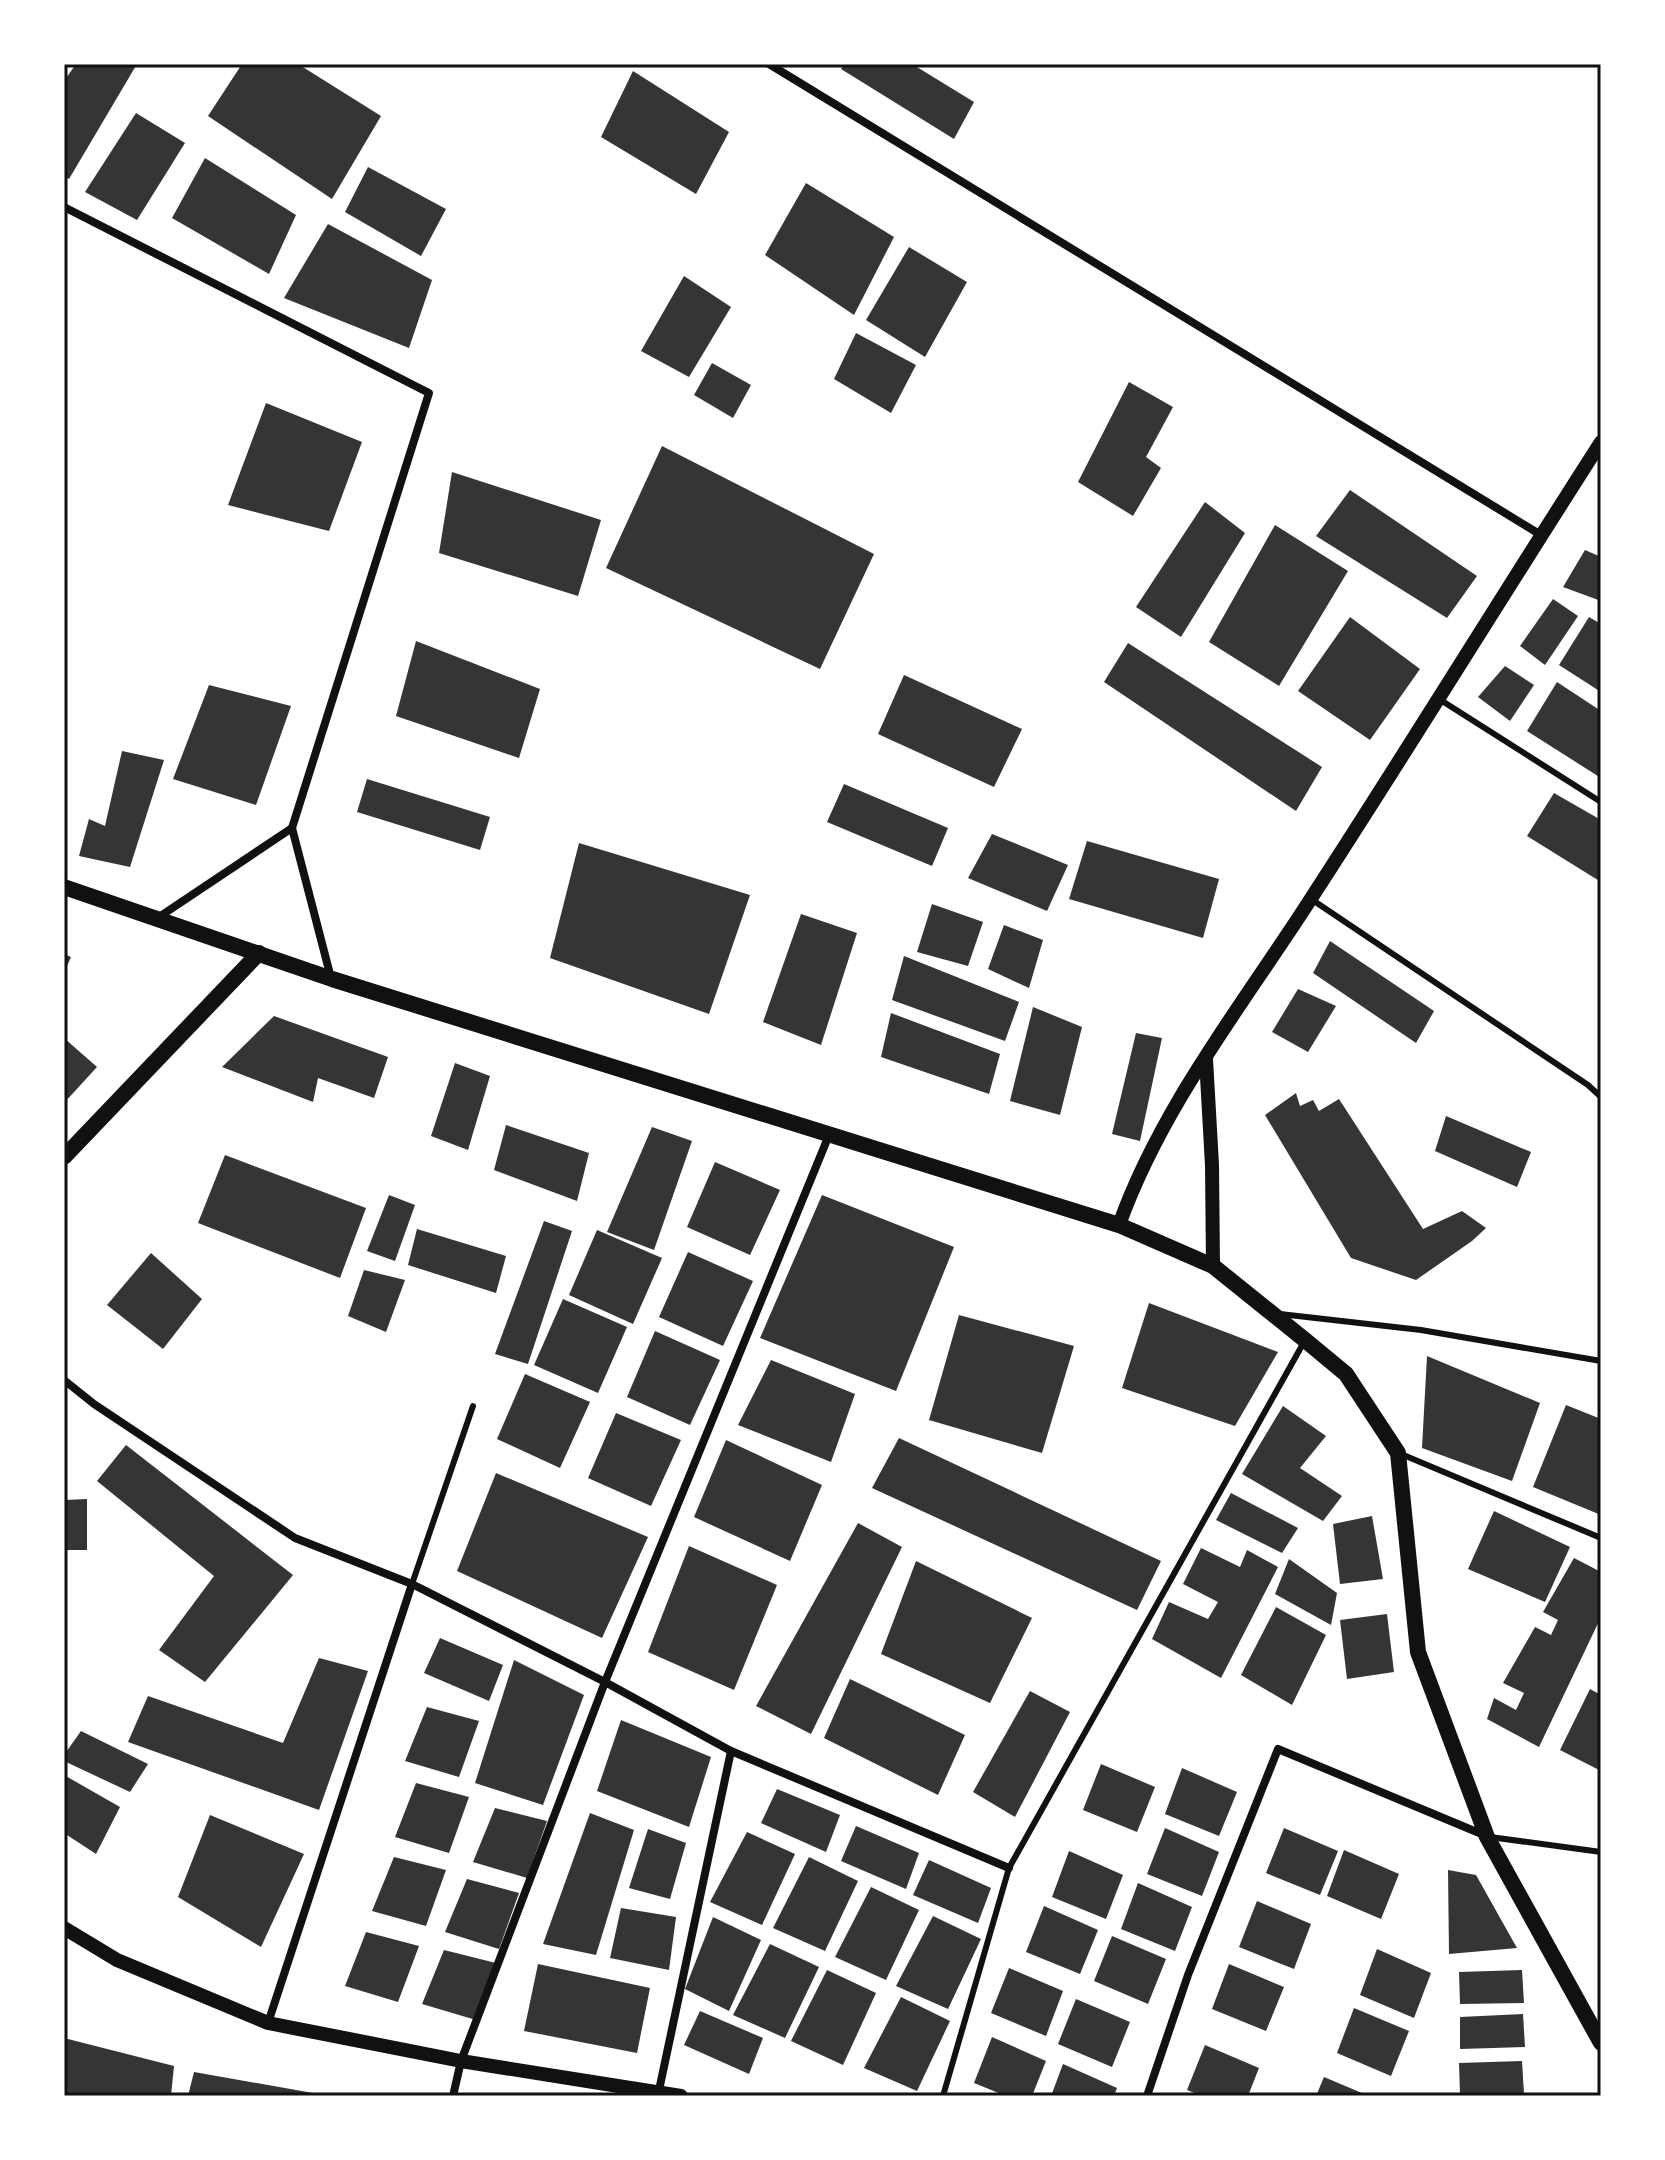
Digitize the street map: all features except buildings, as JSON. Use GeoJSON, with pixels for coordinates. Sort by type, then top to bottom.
{"type":"FeatureCollection","features":[{"type":"Feature","properties":{"kind":"main road"},"geometry":{"type":"LineString","coordinates":[[64,887],[332,979],[1119,1225],[1213,1266],[1346,1374],[1398,1453],[1418,1652],[1487,1837],[1601,2043]]}},
{"type":"Feature","properties":{"kind":"main road"},"geometry":{"type":"LineString","coordinates":[[64,1157],[259,953]]}},
{"type":"Feature","properties":{"kind":"street"},"geometry":{"type":"LineString","coordinates":[[769,64],[1541,535]]}},
{"type":"Feature","properties":{"kind":"street"},"geometry":{"type":"LineString","coordinates":[[64,207],[429,393],[292,828],[332,979]]}},
{"type":"Feature","properties":{"kind":"street"},"geometry":{"type":"LineString","coordinates":[[1119,1225],[1148,1155],[1173,1109],[1311,899],[1601,442]]}},
{"type":"Feature","properties":{"kind":"street"},"geometry":{"type":"LineString","coordinates":[[156,920],[292,828]]}},
{"type":"Feature","properties":{"kind":"street"},"geometry":{"type":"LineString","coordinates":[[1206,1059],[1212,1165],[1213,1266]]}},
{"type":"Feature","properties":{"kind":"street"},"geometry":{"type":"LineString","coordinates":[[453,2096],[461,2061],[605,1682],[829,1135]]}},
{"type":"Feature","properties":{"kind":"street"},"geometry":{"type":"LineString","coordinates":[[64,1380],[94,1404],[295,1538],[412,1584],[605,1682],[731,1751],[1009,1868]]}},
{"type":"Feature","properties":{"kind":"street"},"geometry":{"type":"LineString","coordinates":[[268,2023],[412,1584]]}},
{"type":"Feature","properties":{"kind":"street"},"geometry":{"type":"LineString","coordinates":[[1147,2096],[1188,1975],[1278,1749],[1487,1837]]}},
{"type":"Feature","properties":{"kind":"street"},"geometry":{"type":"LineString","coordinates":[[658,2094],[731,1751]]}},
{"type":"Feature","properties":{"kind":"street"},"geometry":{"type":"LineString","coordinates":[[64,1928],[117,1960],[268,2023],[461,2061],[681,2096]]}},
{"type":"Feature","properties":{"kind":"lane"},"geometry":{"type":"LineString","coordinates":[[1439,699],[1601,802]]}},
{"type":"Feature","properties":{"kind":"lane"},"geometry":{"type":"LineString","coordinates":[[1311,899],[1588,1085],[1601,1097]]}},
{"type":"Feature","properties":{"kind":"lane"},"geometry":{"type":"LineString","coordinates":[[1272,1313],[1421,1330],[1601,1361]]}},
{"type":"Feature","properties":{"kind":"lane"},"geometry":{"type":"LineString","coordinates":[[943,2096],[1009,1868],[1305,1340]]}},
{"type":"Feature","properties":{"kind":"lane"},"geometry":{"type":"LineString","coordinates":[[412,1584],[473,1406]]}},
{"type":"Feature","properties":{"kind":"lane"},"geometry":{"type":"LineString","coordinates":[[1398,1453],[1601,1538]]}},
{"type":"Feature","properties":{"kind":"lane"},"geometry":{"type":"LineString","coordinates":[[1487,1837],[1601,1852]]}}]}
